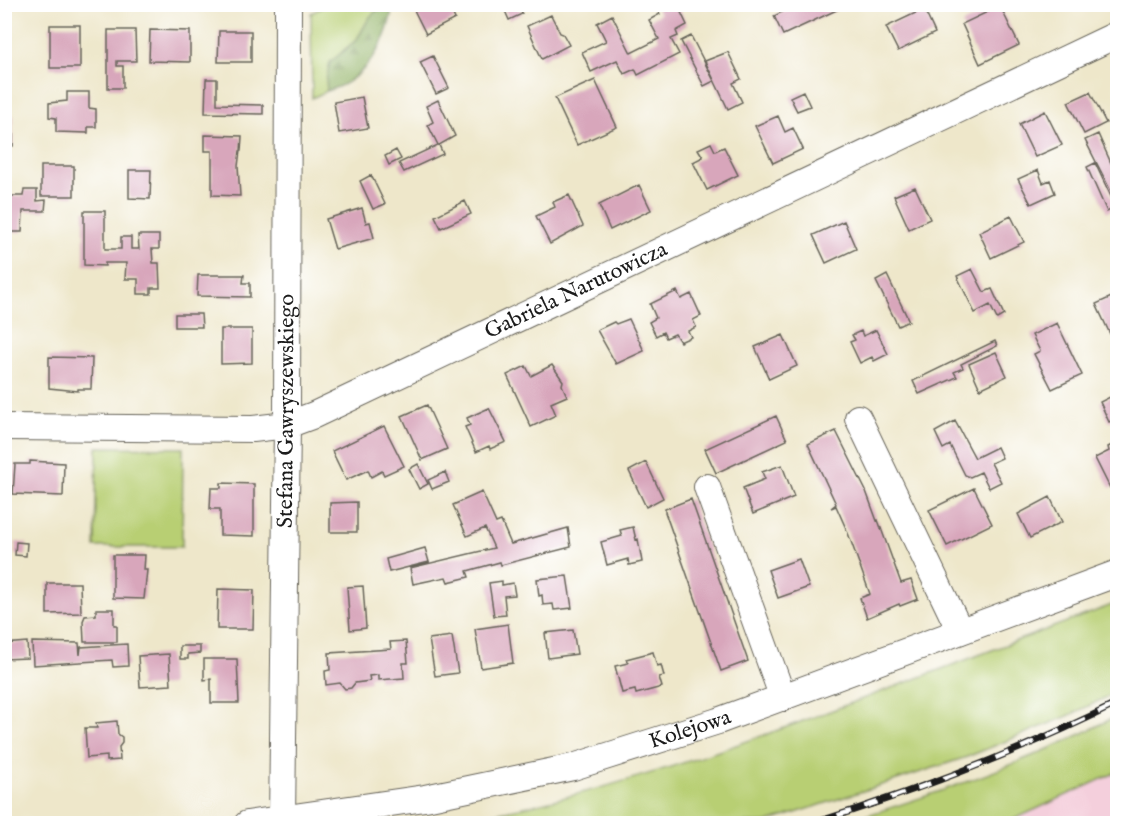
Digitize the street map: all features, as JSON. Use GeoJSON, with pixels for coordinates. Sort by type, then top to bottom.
{"type":"FeatureCollection","features":[{"type":"Feature","properties":{"kind":"street","name":"Stefana Gawryszewskiego"},"geometry":{"type":"LineString","coordinates":[[282,819],[287,425],[288,4]]}},
{"type":"Feature","properties":{"kind":"street","name":"Gabriela Narutowicza"},"geometry":{"type":"LineString","coordinates":[[4,427],[253,429],[287,425],[314,415],[1118,34]]}},
{"type":"Feature","properties":{"kind":"street"},"geometry":{"type":"LineString","coordinates":[[858,418],[960,631]]}},
{"type":"Feature","properties":{"kind":"street"},"geometry":{"type":"LineString","coordinates":[[707,487],[783,698]]}},
{"type":"Feature","properties":{"kind":"street","name":"Kolejowa"},"geometry":{"type":"LineString","coordinates":[[247,824],[425,798],[573,767],[657,742],[783,698],[1118,573]]}},
{"type":"Feature","properties":{"kind":"shaded area"},"geometry":{"type":"Polygon","coordinates":[[[1117,772],[1117,823],[1006,823],[1117,772]]]}},
{"type":"Feature","properties":{"kind":"green space"},"geometry":{"type":"Polygon","coordinates":[[[327,5],[392,5],[371,16],[357,39],[335,60],[329,76],[327,91],[312,98],[311,13],[327,5]]]}},
{"type":"Feature","properties":{"kind":"green space"},"geometry":{"type":"Polygon","coordinates":[[[392,5],[388,27],[373,58],[358,75],[347,83],[327,91],[326,80],[330,62],[358,38],[370,16],[392,5]]]}},
{"type":"Feature","properties":{"kind":"green space"},"geometry":{"type":"Polygon","coordinates":[[[97,447],[183,448],[182,547],[95,547],[97,447]]]}},
{"type":"Feature","properties":{"kind":"green space"},"geometry":{"type":"Polygon","coordinates":[[[1117,603],[1117,692],[1068,716],[967,757],[765,823],[440,823],[546,802],[701,757],[1117,603]]]}},
{"type":"Feature","properties":{"kind":"green space"},"geometry":{"type":"Polygon","coordinates":[[[1117,716],[1117,772],[1006,823],[841,823],[982,776],[1052,747],[1117,716]]]}},
{"type":"Feature","properties":{"kind":"building"},"geometry":{"type":"Polygon","coordinates":[[[411,4],[448,4],[455,19],[426,34],[411,4]]]}},
{"type":"Feature","properties":{"kind":"building"},"geometry":{"type":"Polygon","coordinates":[[[502,4],[517,4],[522,14],[509,20],[502,4]]]}},
{"type":"Feature","properties":{"kind":"building"},"geometry":{"type":"Polygon","coordinates":[[[655,4],[677,4],[687,25],[676,31],[678,36],[671,39],[679,54],[638,75],[635,69],[624,74],[617,60],[591,72],[582,52],[606,41],[597,23],[612,15],[631,53],[659,39],[649,20],[660,14],[655,4]]]}},
{"type":"Feature","properties":{"kind":"building"},"geometry":{"type":"Polygon","coordinates":[[[798,4],[842,4],[843,7],[783,35],[774,16],[798,4]]]}},
{"type":"Feature","properties":{"kind":"building"},"geometry":{"type":"Polygon","coordinates":[[[1000,6],[1019,45],[980,64],[962,24],[1000,6]]]}},
{"type":"Feature","properties":{"kind":"building"},"geometry":{"type":"Polygon","coordinates":[[[924,9],[935,33],[898,51],[886,27],[924,9]]]}},
{"type":"Feature","properties":{"kind":"building"},"geometry":{"type":"Polygon","coordinates":[[[551,15],[569,45],[542,59],[527,26],[551,15]]]}},
{"type":"Feature","properties":{"kind":"building"},"geometry":{"type":"Polygon","coordinates":[[[50,25],[80,25],[80,68],[50,68],[50,25]]]}},
{"type":"Feature","properties":{"kind":"building"},"geometry":{"type":"Polygon","coordinates":[[[108,30],[135,30],[136,61],[117,61],[117,66],[123,66],[123,88],[108,88],[108,30]]]}},
{"type":"Feature","properties":{"kind":"building"},"geometry":{"type":"Polygon","coordinates":[[[150,30],[190,31],[190,62],[149,61],[150,30]]]}},
{"type":"Feature","properties":{"kind":"building"},"geometry":{"type":"Polygon","coordinates":[[[219,31],[251,31],[251,62],[218,62],[219,31]]]}},
{"type":"Feature","properties":{"kind":"building"},"geometry":{"type":"Polygon","coordinates":[[[691,36],[714,81],[704,86],[681,41],[691,36]]]}},
{"type":"Feature","properties":{"kind":"building"},"geometry":{"type":"Polygon","coordinates":[[[728,52],[741,79],[733,83],[742,102],[728,109],[705,61],[728,52]]]}},
{"type":"Feature","properties":{"kind":"building"},"geometry":{"type":"Polygon","coordinates":[[[433,56],[449,88],[436,94],[420,62],[433,56]]]}},
{"type":"Feature","properties":{"kind":"building"},"geometry":{"type":"Polygon","coordinates":[[[206,79],[217,79],[217,104],[263,105],[263,114],[205,113],[206,79]]]}},
{"type":"Feature","properties":{"kind":"building"},"geometry":{"type":"Polygon","coordinates":[[[595,80],[617,127],[577,145],[555,98],[595,80]]]}},
{"type":"Feature","properties":{"kind":"building"},"geometry":{"type":"Polygon","coordinates":[[[803,91],[810,106],[797,111],[790,97],[803,91]]]}},
{"type":"Feature","properties":{"kind":"building"},"geometry":{"type":"Polygon","coordinates":[[[67,92],[89,92],[89,108],[96,109],[96,127],[88,127],[88,133],[56,132],[56,118],[49,117],[49,103],[67,101],[67,92]]]}},
{"type":"Feature","properties":{"kind":"building"},"geometry":{"type":"Polygon","coordinates":[[[1090,92],[1106,123],[1084,134],[1068,102],[1090,92]]]}},
{"type":"Feature","properties":{"kind":"building"},"geometry":{"type":"Polygon","coordinates":[[[362,97],[368,128],[339,133],[334,102],[362,97]]]}},
{"type":"Feature","properties":{"kind":"building"},"geometry":{"type":"Polygon","coordinates":[[[438,100],[455,136],[439,145],[443,154],[404,172],[399,163],[438,145],[428,125],[433,122],[426,106],[438,100]]]}},
{"type":"Feature","properties":{"kind":"building"},"geometry":{"type":"Polygon","coordinates":[[[1045,111],[1062,145],[1035,157],[1019,124],[1045,111]]]}},
{"type":"Feature","properties":{"kind":"building"},"geometry":{"type":"Polygon","coordinates":[[[4,115],[13,115],[13,146],[4,146],[4,115]]]}},
{"type":"Feature","properties":{"kind":"building"},"geometry":{"type":"Polygon","coordinates":[[[778,116],[785,132],[793,128],[803,149],[773,163],[755,126],[778,116]]]}},
{"type":"Feature","properties":{"kind":"building"},"geometry":{"type":"Polygon","coordinates":[[[1098,134],[1111,163],[1118,160],[1118,205],[1085,140],[1098,134]]]}},
{"type":"Feature","properties":{"kind":"building"},"geometry":{"type":"Polygon","coordinates":[[[205,135],[242,136],[238,166],[240,196],[212,195],[212,151],[205,151],[205,135]]]}},
{"type":"Feature","properties":{"kind":"building"},"geometry":{"type":"Polygon","coordinates":[[[711,143],[715,151],[724,147],[738,175],[707,190],[693,162],[703,157],[698,149],[711,143]]]}},
{"type":"Feature","properties":{"kind":"building"},"geometry":{"type":"Polygon","coordinates":[[[396,150],[401,159],[389,165],[385,156],[396,150]]]}},
{"type":"Feature","properties":{"kind":"building"},"geometry":{"type":"Polygon","coordinates":[[[1095,163],[1116,207],[1107,212],[1087,167],[1095,163]]]}},
{"type":"Feature","properties":{"kind":"building"},"geometry":{"type":"Polygon","coordinates":[[[41,166],[74,166],[74,196],[41,196],[41,166]]]}},
{"type":"Feature","properties":{"kind":"building"},"geometry":{"type":"Polygon","coordinates":[[[129,170],[151,170],[150,199],[129,198],[129,170]]]}},
{"type":"Feature","properties":{"kind":"building"},"geometry":{"type":"Polygon","coordinates":[[[1038,170],[1043,183],[1050,180],[1055,193],[1031,204],[1018,179],[1038,170]]]}},
{"type":"Feature","properties":{"kind":"building"},"geometry":{"type":"Polygon","coordinates":[[[371,175],[385,204],[373,209],[360,181],[371,175]]]}},
{"type":"Feature","properties":{"kind":"building"},"geometry":{"type":"Polygon","coordinates":[[[639,185],[651,210],[610,230],[599,205],[639,185]]]}},
{"type":"Feature","properties":{"kind":"building"},"geometry":{"type":"Polygon","coordinates":[[[915,187],[930,219],[909,229],[894,196],[915,187]]]}},
{"type":"Feature","properties":{"kind":"building"},"geometry":{"type":"Polygon","coordinates":[[[24,190],[37,190],[37,201],[46,200],[45,211],[23,211],[22,232],[4,232],[4,196],[23,196],[24,190]]]}},
{"type":"Feature","properties":{"kind":"building"},"geometry":{"type":"Polygon","coordinates":[[[569,195],[583,226],[550,244],[536,216],[555,207],[553,202],[569,195]]]}},
{"type":"Feature","properties":{"kind":"building"},"geometry":{"type":"Polygon","coordinates":[[[465,201],[471,214],[441,228],[435,216],[465,201]]]}},
{"type":"Feature","properties":{"kind":"building"},"geometry":{"type":"Polygon","coordinates":[[[362,208],[366,223],[370,222],[374,238],[335,249],[326,219],[362,208]]]}},
{"type":"Feature","properties":{"kind":"building"},"geometry":{"type":"Polygon","coordinates":[[[84,211],[105,211],[105,249],[121,249],[121,237],[131,237],[131,249],[139,249],[138,235],[159,235],[159,249],[152,249],[153,263],[159,263],[160,288],[151,288],[151,294],[138,294],[138,279],[125,279],[126,263],[105,263],[105,266],[84,265],[84,211]]]}},
{"type":"Feature","properties":{"kind":"building"},"geometry":{"type":"Polygon","coordinates":[[[1011,216],[1024,242],[991,258],[979,232],[1011,216]]]}},
{"type":"Feature","properties":{"kind":"building"},"geometry":{"type":"Polygon","coordinates":[[[844,221],[856,249],[826,263],[813,235],[844,221]]]}},
{"type":"Feature","properties":{"kind":"building"},"geometry":{"type":"Polygon","coordinates":[[[972,269],[984,292],[992,289],[1004,315],[997,319],[990,305],[975,313],[957,276],[972,269]]]}},
{"type":"Feature","properties":{"kind":"building"},"geometry":{"type":"Polygon","coordinates":[[[198,275],[244,275],[243,283],[250,283],[250,297],[197,296],[198,275]]]}},
{"type":"Feature","properties":{"kind":"building"},"geometry":{"type":"Polygon","coordinates":[[[887,275],[909,321],[898,326],[876,281],[887,275]]]}},
{"type":"Feature","properties":{"kind":"building"},"geometry":{"type":"Polygon","coordinates":[[[677,291],[681,299],[691,294],[701,316],[693,320],[696,327],[688,331],[691,337],[680,342],[675,334],[666,338],[663,332],[656,336],[649,322],[656,318],[650,304],[677,291]]]}},
{"type":"Feature","properties":{"kind":"building"},"geometry":{"type":"Polygon","coordinates":[[[1118,294],[1118,330],[1110,334],[1096,304],[1118,294]]]}},
{"type":"Feature","properties":{"kind":"building"},"geometry":{"type":"Polygon","coordinates":[[[175,314],[201,314],[202,327],[175,327],[175,314]]]}},
{"type":"Feature","properties":{"kind":"building"},"geometry":{"type":"Polygon","coordinates":[[[629,319],[644,351],[616,364],[597,330],[614,322],[616,324],[629,319]]]}},
{"type":"Feature","properties":{"kind":"building"},"geometry":{"type":"Polygon","coordinates":[[[1057,323],[1082,375],[1052,389],[1034,354],[1040,351],[1032,335],[1057,323]]]}},
{"type":"Feature","properties":{"kind":"building"},"geometry":{"type":"Polygon","coordinates":[[[221,329],[252,329],[252,363],[221,364],[221,329]]]}},
{"type":"Feature","properties":{"kind":"building"},"geometry":{"type":"Polygon","coordinates":[[[876,330],[888,354],[874,361],[872,357],[860,363],[850,342],[855,340],[852,335],[861,331],[863,336],[876,330]]]}},
{"type":"Feature","properties":{"kind":"building"},"geometry":{"type":"Polygon","coordinates":[[[783,335],[797,366],[769,379],[755,347],[783,335]]]}},
{"type":"Feature","properties":{"kind":"building"},"geometry":{"type":"Polygon","coordinates":[[[995,341],[997,346],[961,364],[963,368],[954,372],[957,377],[919,394],[913,381],[995,341]]]}},
{"type":"Feature","properties":{"kind":"building"},"geometry":{"type":"Polygon","coordinates":[[[996,352],[1007,376],[980,389],[969,364],[996,352]]]}},
{"type":"Feature","properties":{"kind":"building"},"geometry":{"type":"Polygon","coordinates":[[[49,357],[92,358],[91,389],[78,389],[78,391],[49,388],[49,357]]]}},
{"type":"Feature","properties":{"kind":"building"},"geometry":{"type":"Polygon","coordinates":[[[552,365],[563,381],[562,385],[567,396],[551,403],[556,415],[531,427],[507,375],[526,366],[531,376],[552,365]]]}},
{"type":"Feature","properties":{"kind":"building"},"geometry":{"type":"Polygon","coordinates":[[[1118,393],[1118,418],[1109,422],[1100,402],[1118,393]]]}},
{"type":"Feature","properties":{"kind":"building"},"geometry":{"type":"Polygon","coordinates":[[[427,405],[447,449],[422,460],[402,416],[427,405]]]}},
{"type":"Feature","properties":{"kind":"building"},"geometry":{"type":"Polygon","coordinates":[[[489,408],[506,442],[476,452],[465,427],[470,425],[467,418],[489,408]]]}},
{"type":"Feature","properties":{"kind":"building"},"geometry":{"type":"Polygon","coordinates":[[[776,416],[787,440],[716,473],[705,449],[776,416]]]}},
{"type":"Feature","properties":{"kind":"building"},"geometry":{"type":"Polygon","coordinates":[[[955,421],[975,458],[997,447],[1002,458],[991,463],[1001,482],[989,488],[981,472],[970,477],[965,475],[950,445],[943,449],[935,432],[955,421]]]}},
{"type":"Feature","properties":{"kind":"building"},"geometry":{"type":"Polygon","coordinates":[[[384,426],[404,466],[384,475],[382,471],[371,477],[368,470],[346,480],[332,451],[384,426]]]}},
{"type":"Feature","properties":{"kind":"building"},"geometry":{"type":"Polygon","coordinates":[[[836,431],[866,491],[901,583],[911,580],[918,599],[900,606],[899,604],[867,618],[860,598],[870,594],[836,506],[831,508],[836,504],[808,444],[836,431]]]}},
{"type":"Feature","properties":{"kind":"building"},"geometry":{"type":"Polygon","coordinates":[[[1118,442],[1118,484],[1110,488],[1095,458],[1109,451],[1108,447],[1118,442]]]}},
{"type":"Feature","properties":{"kind":"building"},"geometry":{"type":"Polygon","coordinates":[[[30,461],[64,463],[63,496],[13,494],[15,464],[30,464],[30,461]]]}},
{"type":"Feature","properties":{"kind":"building"},"geometry":{"type":"Polygon","coordinates":[[[646,462],[663,498],[646,507],[629,471],[646,462]]]}},
{"type":"Feature","properties":{"kind":"building"},"geometry":{"type":"Polygon","coordinates":[[[418,464],[428,484],[419,489],[409,469],[418,464]]]}},
{"type":"Feature","properties":{"kind":"building"},"geometry":{"type":"Polygon","coordinates":[[[782,465],[794,497],[753,514],[743,488],[765,479],[762,472],[782,465]]]}},
{"type":"Feature","properties":{"kind":"building"},"geometry":{"type":"Polygon","coordinates":[[[445,472],[449,482],[432,489],[428,480],[445,472]]]}},
{"type":"Feature","properties":{"kind":"building"},"geometry":{"type":"Polygon","coordinates":[[[221,483],[254,484],[254,536],[220,535],[220,509],[210,509],[211,488],[221,488],[221,483]]]}},
{"type":"Feature","properties":{"kind":"building"},"geometry":{"type":"Polygon","coordinates":[[[974,488],[992,524],[947,546],[929,510],[974,488]]]}},
{"type":"Feature","properties":{"kind":"building"},"geometry":{"type":"Polygon","coordinates":[[[482,492],[496,523],[501,521],[511,544],[568,528],[571,547],[467,571],[469,577],[448,582],[446,577],[413,584],[410,568],[494,548],[485,528],[467,536],[453,505],[482,492]]]}},
{"type":"Feature","properties":{"kind":"building"},"geometry":{"type":"Polygon","coordinates":[[[1050,497],[1062,522],[1030,538],[1018,514],[1050,497]]]}},
{"type":"Feature","properties":{"kind":"building"},"geometry":{"type":"Polygon","coordinates":[[[691,499],[748,661],[721,671],[665,512],[665,509],[691,499]]]}},
{"type":"Feature","properties":{"kind":"building"},"geometry":{"type":"Polygon","coordinates":[[[357,502],[357,532],[330,532],[330,503],[357,502]]]}},
{"type":"Feature","properties":{"kind":"building"},"geometry":{"type":"Polygon","coordinates":[[[633,527],[636,540],[638,539],[642,562],[629,565],[628,559],[607,565],[601,542],[622,536],[620,530],[633,527]]]}},
{"type":"Feature","properties":{"kind":"building"},"geometry":{"type":"Polygon","coordinates":[[[16,542],[27,543],[26,556],[15,555],[16,542]]]}},
{"type":"Feature","properties":{"kind":"building"},"geometry":{"type":"Polygon","coordinates":[[[425,548],[429,562],[389,572],[386,559],[425,548]]]}},
{"type":"Feature","properties":{"kind":"building"},"geometry":{"type":"Polygon","coordinates":[[[113,555],[145,555],[144,570],[147,570],[144,599],[113,598],[113,555]]]}},
{"type":"Feature","properties":{"kind":"building"},"geometry":{"type":"Polygon","coordinates":[[[799,559],[809,587],[778,598],[768,570],[799,559]]]}},
{"type":"Feature","properties":{"kind":"building"},"geometry":{"type":"Polygon","coordinates":[[[567,576],[572,608],[554,610],[553,604],[543,605],[542,595],[539,596],[537,579],[567,576]]]}},
{"type":"Feature","properties":{"kind":"building"},"geometry":{"type":"Polygon","coordinates":[[[502,581],[502,585],[513,583],[515,595],[504,596],[506,615],[494,616],[489,583],[502,581]]]}},
{"type":"Feature","properties":{"kind":"building"},"geometry":{"type":"Polygon","coordinates":[[[47,583],[80,583],[81,613],[47,614],[47,583]]]}},
{"type":"Feature","properties":{"kind":"building"},"geometry":{"type":"Polygon","coordinates":[[[363,586],[366,628],[350,630],[347,587],[363,586]]]}},
{"type":"Feature","properties":{"kind":"building"},"geometry":{"type":"Polygon","coordinates":[[[218,589],[254,590],[253,629],[217,629],[218,589]]]}},
{"type":"Feature","properties":{"kind":"building"},"geometry":{"type":"Polygon","coordinates":[[[96,609],[114,609],[117,642],[84,642],[83,621],[85,616],[96,615],[96,609]]]}},
{"type":"Feature","properties":{"kind":"building"},"geometry":{"type":"Polygon","coordinates":[[[508,624],[513,663],[481,668],[475,629],[508,624]]]}},
{"type":"Feature","properties":{"kind":"building"},"geometry":{"type":"Polygon","coordinates":[[[573,630],[577,654],[548,658],[545,633],[573,630]]]}},
{"type":"Feature","properties":{"kind":"building"},"geometry":{"type":"Polygon","coordinates":[[[452,636],[458,673],[435,676],[429,639],[452,636]]]}},
{"type":"Feature","properties":{"kind":"building"},"geometry":{"type":"Polygon","coordinates":[[[406,641],[408,663],[403,663],[404,678],[378,680],[378,675],[369,676],[370,681],[355,683],[351,688],[345,689],[340,683],[326,685],[325,671],[330,670],[329,653],[391,649],[390,642],[406,641]]]}},
{"type":"Feature","properties":{"kind":"building"},"geometry":{"type":"Polygon","coordinates":[[[27,642],[28,658],[4,659],[4,644],[27,642]]]}},
{"type":"Feature","properties":{"kind":"building"},"geometry":{"type":"Polygon","coordinates":[[[32,642],[79,643],[80,655],[81,647],[127,644],[128,666],[113,667],[112,660],[33,665],[32,642]]]}},
{"type":"Feature","properties":{"kind":"building"},"geometry":{"type":"Polygon","coordinates":[[[180,646],[200,646],[200,653],[188,654],[188,659],[180,659],[180,646]]]}},
{"type":"Feature","properties":{"kind":"building"},"geometry":{"type":"Polygon","coordinates":[[[653,652],[657,666],[661,665],[664,676],[659,677],[662,687],[636,694],[635,690],[622,693],[615,666],[628,663],[626,659],[653,652]]]}},
{"type":"Feature","properties":{"kind":"building"},"geometry":{"type":"Polygon","coordinates":[[[169,654],[171,685],[140,687],[138,656],[169,654]]]}},
{"type":"Feature","properties":{"kind":"building"},"geometry":{"type":"Polygon","coordinates":[[[204,659],[237,659],[239,703],[211,703],[211,679],[204,680],[204,659]]]}},
{"type":"Feature","properties":{"kind":"building"},"geometry":{"type":"Polygon","coordinates":[[[117,721],[118,734],[122,737],[119,747],[120,760],[107,761],[107,756],[87,758],[85,728],[97,728],[96,723],[117,721]]]}},
{"type":"Feature","properties":{"kind":"railway"},"geometry":{"type":"LineString","coordinates":[[811,824],[967,770],[1118,703]]}}]}
